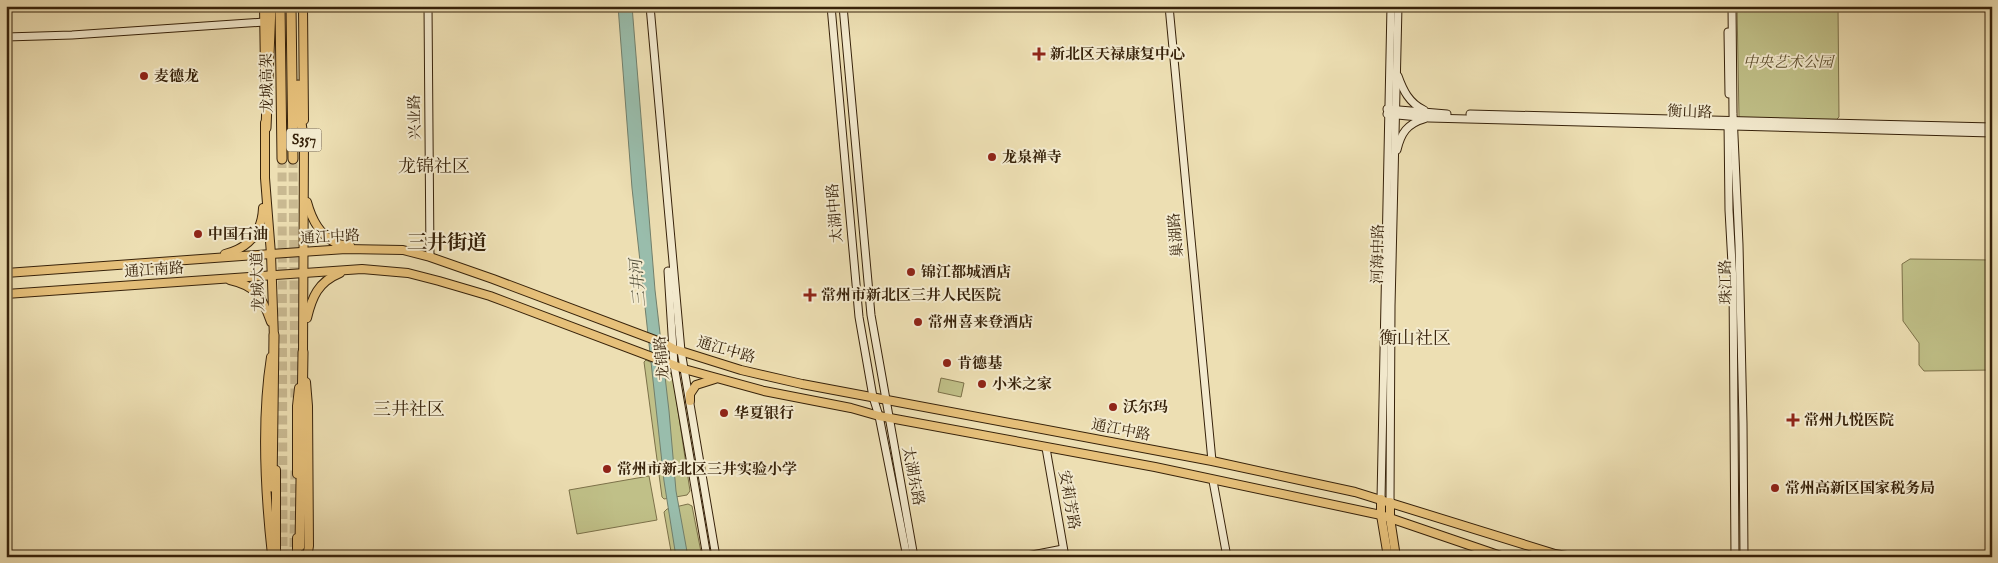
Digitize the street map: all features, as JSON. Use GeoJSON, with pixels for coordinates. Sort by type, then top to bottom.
{"type":"FeatureCollection","features":[{"type":"Feature","properties":{"kind":"highway"},"geometry":{"type":"LineString","coordinates":[[266,128],[271,6]]}},
{"type":"Feature","properties":{"kind":"highway","name":"龙城高架"},"geometry":{"type":"LineString","coordinates":[[280,6],[282,159]]}},
{"type":"Feature","properties":{"kind":"highway","name":"龙城高架"},"geometry":{"type":"LineString","coordinates":[[291,6],[293,159]]}},
{"type":"Feature","properties":{"kind":"highway"},"geometry":{"type":"LineString","coordinates":[[296,6],[299,108],[304,144]]}},
{"type":"Feature","properties":{"kind":"highway"},"geometry":{"type":"LineString","coordinates":[[272,487],[274,331]]}},
{"type":"Feature","properties":{"kind":"highway"},"geometry":{"type":"LineString","coordinates":[[300,546],[303,352]]}},
{"type":"Feature","properties":{"kind":"main road","name":"龙城大道"},"geometry":{"type":"LineString","coordinates":[[264,6],[265,178],[272,274],[277,490],[274,557]]}},
{"type":"Feature","properties":{"kind":"main road","name":"S357"},"geometry":{"type":"LineString","coordinates":[[297,557],[297,406],[303,352],[303,274],[305,253],[303,6]]}},
{"type":"Feature","properties":{"kind":"main road"},"geometry":{"type":"LineString","coordinates":[[202,259],[229,253],[239,248],[258,233],[262,222],[265,178]]}},
{"type":"Feature","properties":{"kind":"main road"},"geometry":{"type":"LineString","coordinates":[[305,192],[313,221],[334,243],[374,249]]}},
{"type":"Feature","properties":{"kind":"main road","name":"通江中路"},"geometry":{"type":"LineString","coordinates":[[271,254],[374,249],[403,250],[430,257],[678,350],[750,372],[802,384],[1212,462],[1380,499],[1556,554],[1572,557]]}},
{"type":"Feature","properties":{"kind":"main road","name":"通江南路"},"geometry":{"type":"LineString","coordinates":[[6,274],[271,254]]}},
{"type":"Feature","properties":{"kind":"main road","name":"通江中路"},"geometry":{"type":"LineString","coordinates":[[352,270],[394,271],[439,281],[490,296],[684,369],[764,391],[851,408],[888,418],[1154,467],[1390,518]]}},
{"type":"Feature","properties":{"kind":"main road"},"geometry":{"type":"LineString","coordinates":[[303,274],[352,270]]}},
{"type":"Feature","properties":{"kind":"main road"},"geometry":{"type":"LineString","coordinates":[[304,327],[312,298],[317,291],[331,278],[352,270]]}},
{"type":"Feature","properties":{"kind":"main road","name":"通江南路"},"geometry":{"type":"LineString","coordinates":[[6,294],[272,274],[303,274]]}},
{"type":"Feature","properties":{"kind":"main road"},"geometry":{"type":"LineString","coordinates":[[208,280],[230,280],[246,284],[260,298],[274,331]]}},
{"type":"Feature","properties":{"kind":"main road"},"geometry":{"type":"LineString","coordinates":[[303,352],[308,406],[309,546],[307,557]]}},
{"type":"Feature","properties":{"kind":"main road"},"geometry":{"type":"LineString","coordinates":[[690,401],[690,394],[696,385],[713,377]]}},
{"type":"Feature","properties":{"kind":"main road"},"geometry":{"type":"LineString","coordinates":[[1380,499],[1388,557]]}},
{"type":"Feature","properties":{"kind":"main road"},"geometry":{"type":"LineString","coordinates":[[1390,502],[1390,518],[1396,557]]}},
{"type":"Feature","properties":{"kind":"main road"},"geometry":{"type":"LineString","coordinates":[[1390,518],[1504,557]]}},
{"type":"Feature","properties":{"kind":"street","name":"兴业路"},"geometry":{"type":"LineString","coordinates":[[428,6],[430,257]]}},
{"type":"Feature","properties":{"kind":"street","name":"龙锦路"},"geometry":{"type":"LineString","coordinates":[[648,6],[678,350],[690,401],[716,557]]}},
{"type":"Feature","properties":{"kind":"street","name":"太湖中路"},"geometry":{"type":"LineString","coordinates":[[831,6],[859,317],[873,397],[879,416]]}},
{"type":"Feature","properties":{"kind":"street","name":"太湖中路"},"geometry":{"type":"LineString","coordinates":[[842,6],[870,315],[886,400]]}},
{"type":"Feature","properties":{"kind":"street","name":"巢湖路"},"geometry":{"type":"LineString","coordinates":[[1169,6],[1212,462]]}},
{"type":"Feature","properties":{"kind":"street","name":"河海中路"},"geometry":{"type":"LineString","coordinates":[[1380,499],[1391,112],[1390,6]]}},
{"type":"Feature","properties":{"kind":"street","name":"河海中路"},"geometry":{"type":"LineString","coordinates":[[1390,502],[1394,165],[1391,112],[1396,65],[1398,6]]}},
{"type":"Feature","properties":{"kind":"street","name":"珠江路"},"geometry":{"type":"LineString","coordinates":[[1728,6],[1743,414],[1744,557]]}},
{"type":"Feature","properties":{"kind":"street","name":"珠江路"},"geometry":{"type":"LineString","coordinates":[[1732,6],[1729,210],[1733,298],[1735,557]]}},
{"type":"Feature","properties":{"kind":"street"},"geometry":{"type":"LineString","coordinates":[[6,37],[72,35],[264,22]]}},
{"type":"Feature","properties":{"kind":"street"},"geometry":{"type":"LineString","coordinates":[[1396,65],[1403,90],[1408,98],[1417,107],[1430,115]]}},
{"type":"Feature","properties":{"kind":"street","name":"衡山路"},"geometry":{"type":"LineString","coordinates":[[1391,112],[1430,115],[1992,133]]}},
{"type":"Feature","properties":{"kind":"street"},"geometry":{"type":"LineString","coordinates":[[1394,165],[1400,137],[1406,128],[1430,115]]}},
{"type":"Feature","properties":{"kind":"street","name":"衡山路"},"geometry":{"type":"LineString","coordinates":[[1731,124],[1992,127]]}},
{"type":"Feature","properties":{"kind":"street","name":"龙锦路"},"geometry":{"type":"LineString","coordinates":[[678,350],[674,365],[707,557]]}},
{"type":"Feature","properties":{"kind":"street","name":"太湖东路"},"geometry":{"type":"LineString","coordinates":[[886,400],[914,557]]}},
{"type":"Feature","properties":{"kind":"street","name":"太湖东路"},"geometry":{"type":"LineString","coordinates":[[879,416],[907,557]]}},
{"type":"Feature","properties":{"kind":"street","name":"安莉芳路"},"geometry":{"type":"LineString","coordinates":[[1046,448],[1064,553]]}},
{"type":"Feature","properties":{"kind":"street"},"geometry":{"type":"LineString","coordinates":[[1213,481],[1227,557]]}},
{"type":"Feature","properties":{"kind":"street"},"geometry":{"type":"LineString","coordinates":[[1022,557],[1064,553]]}},
{"type":"Feature","properties":{"kind":"green space","name":"中央艺术公园"},"geometry":{"type":"Polygon","coordinates":[[[1737,6],[1838,6],[1839,117],[1835,121],[1745,120],[1739,117],[1737,6]]]}},
{"type":"Feature","properties":{"kind":"green space"},"geometry":{"type":"Polygon","coordinates":[[[1910,259],[1992,260],[1992,370],[1924,371],[1919,365],[1919,343],[1903,321],[1902,264],[1910,259]]]}},
{"type":"Feature","properties":{"kind":"green space"},"geometry":{"type":"Polygon","coordinates":[[[646,360],[669,371],[673,377],[690,491],[687,495],[664,499],[662,497],[644,362],[646,360]]]}},
{"type":"Feature","properties":{"kind":"green space"},"geometry":{"type":"Polygon","coordinates":[[[941,378],[964,383],[961,397],[938,392],[941,378]]]}},
{"type":"Feature","properties":{"kind":"green space"},"geometry":{"type":"Polygon","coordinates":[[[649,476],[657,520],[577,534],[569,490],[649,476]]]}},
{"type":"Feature","properties":{"kind":"green space"},"geometry":{"type":"Polygon","coordinates":[[[688,504],[692,506],[702,557],[672,557],[664,512],[667,509],[688,504]]]}},
{"type":"Feature","properties":{"kind":"shaded area"},"geometry":{"type":"Polygon","coordinates":[[[618,6],[632,6],[655,290],[676,491],[688,557],[676,557],[664,481],[632,188],[618,6]]]}},
{"type":"Feature","properties":{"kind":"tunnel"},"geometry":{"type":"LineString","coordinates":[[282,159],[283,557]]}},
{"type":"Feature","properties":{"kind":"tunnel"},"geometry":{"type":"LineString","coordinates":[[293,159],[295,399]]}},
{"type":"Feature","properties":{"kind":"tunnel"},"geometry":{"type":"LineString","coordinates":[[294,547],[295,467]]}},
{"type":"Feature","properties":{"kind":"tunnel"},"geometry":{"type":"LineString","coordinates":[[272,487],[273,509]]}},
{"type":"Feature","properties":{"kind":"place","name":"新北区天禄康复中心"},"geometry":{"type":"Point","coordinates":[1039,54]}},
{"type":"Feature","properties":{"kind":"place","name":"麦德龙"},"geometry":{"type":"Point","coordinates":[144,76]}},
{"type":"Feature","properties":{"kind":"place","name":"龙泉禅寺"},"geometry":{"type":"Point","coordinates":[992,157]}},
{"type":"Feature","properties":{"kind":"place","name":"中国石油"},"geometry":{"type":"Point","coordinates":[198,234]}},
{"type":"Feature","properties":{"kind":"place","name":"锦江都城酒店"},"geometry":{"type":"Point","coordinates":[911,272]}},
{"type":"Feature","properties":{"kind":"place","name":"常州市新北区三井人民医院"},"geometry":{"type":"Point","coordinates":[810,295]}},
{"type":"Feature","properties":{"kind":"place","name":"常州喜来登酒店"},"geometry":{"type":"Point","coordinates":[918,322]}},
{"type":"Feature","properties":{"kind":"place","name":"肯德基"},"geometry":{"type":"Point","coordinates":[947,363]}},
{"type":"Feature","properties":{"kind":"place","name":"小米之家"},"geometry":{"type":"Point","coordinates":[982,384]}},
{"type":"Feature","properties":{"kind":"place","name":"沃尔玛"},"geometry":{"type":"Point","coordinates":[1113,407]}},
{"type":"Feature","properties":{"kind":"place","name":"华夏银行"},"geometry":{"type":"Point","coordinates":[724,413]}},
{"type":"Feature","properties":{"kind":"place","name":"常州九悦医院"},"geometry":{"type":"Point","coordinates":[1793,420]}},
{"type":"Feature","properties":{"kind":"place","name":"常州市新北区三井实验小学"},"geometry":{"type":"Point","coordinates":[607,469]}},
{"type":"Feature","properties":{"kind":"place","name":"常州高新区国家税务局"},"geometry":{"type":"Point","coordinates":[1775,488]}},
{"type":"Feature","properties":{"kind":"district","name":"龙锦社区"},"geometry":{"type":"Point","coordinates":[434,167]}},
{"type":"Feature","properties":{"kind":"district","name":"三井街道"},"geometry":{"type":"Point","coordinates":[447,243]}},
{"type":"Feature","properties":{"kind":"district","name":"衡山社区"},"geometry":{"type":"Point","coordinates":[1415,339]}},
{"type":"Feature","properties":{"kind":"district","name":"三井社区"},"geometry":{"type":"Point","coordinates":[409,410]}},
{"type":"Feature","properties":{"kind":"water label","name":"三井河"},"geometry":{"type":"Point","coordinates":[639,283]}}]}
